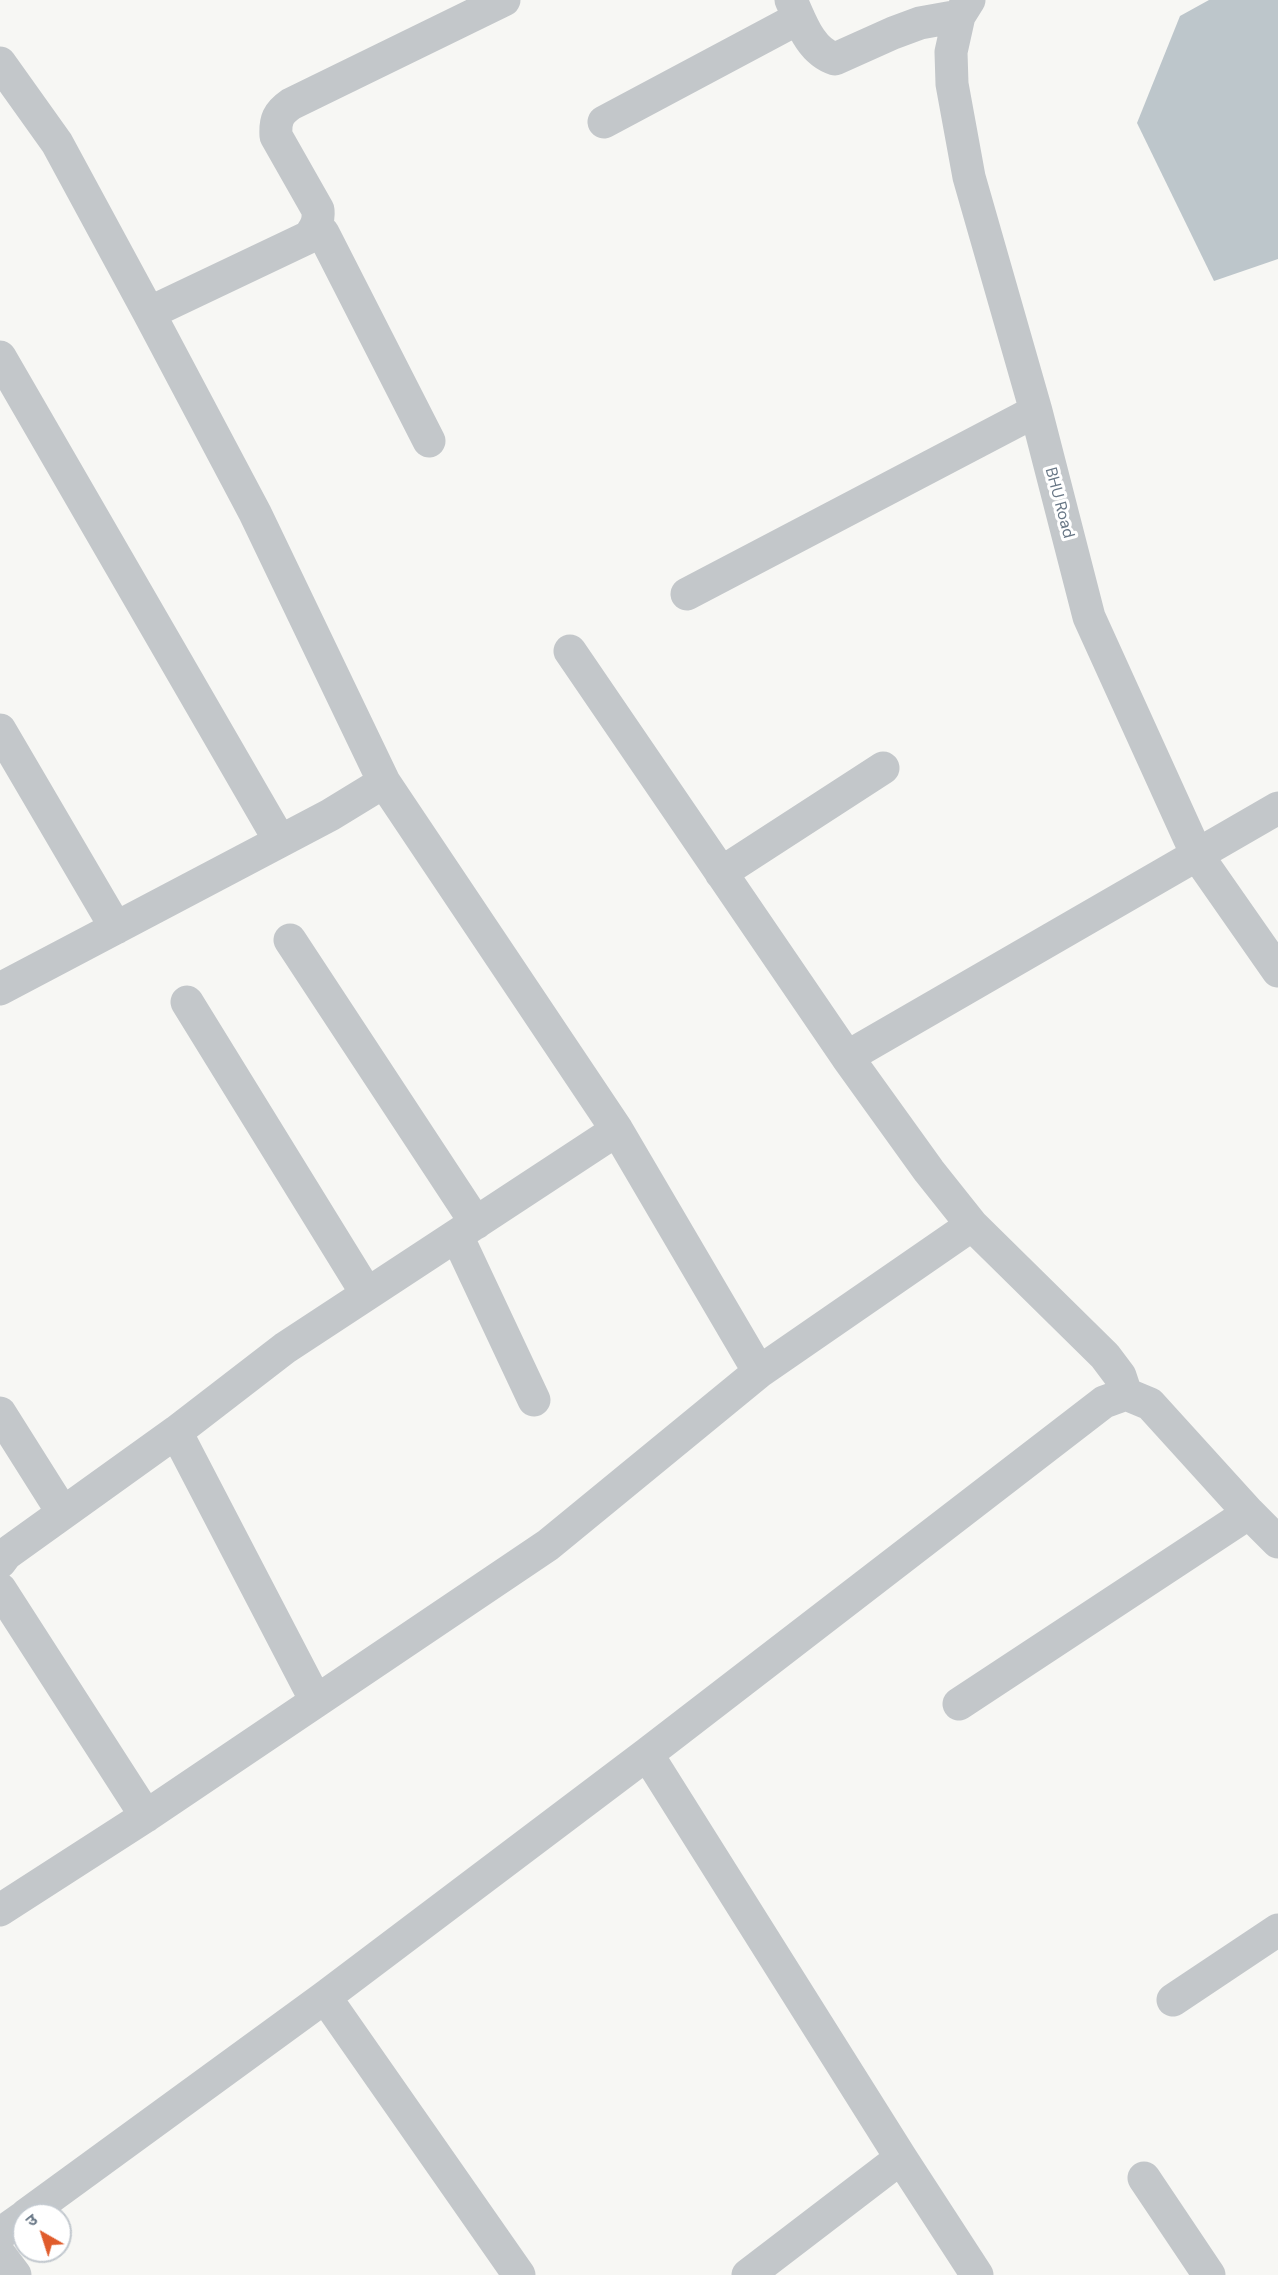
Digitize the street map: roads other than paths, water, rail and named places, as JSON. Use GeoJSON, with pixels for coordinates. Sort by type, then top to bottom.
{"type":"FeatureCollection","features":[{"type":"Feature","properties":{"kind":"street"},"geometry":{"type":"LineString","coordinates":[[148,313],[309,237],[316,228],[319,219],[318,210],[276,136],[275,123],[280,112],[291,104],[504,0]]}},
{"type":"Feature","properties":{"kind":"street"},"geometry":{"type":"LineString","coordinates":[[604,122],[795,9],[810,40],[823,55],[835,59],[893,33],[964,8]]}},
{"type":"Feature","properties":{"kind":"street","name":"BHU Road"},"geometry":{"type":"LineString","coordinates":[[964,8],[951,52],[952,84],[969,177],[1036,411],[1089,617],[1197,855],[1278,971]]}},
{"type":"Feature","properties":{"kind":"street"},"geometry":{"type":"LineString","coordinates":[[0,63],[57,143],[255,513],[384,782],[617,1130],[759,1372]]}},
{"type":"Feature","properties":{"kind":"street"},"geometry":{"type":"LineString","coordinates":[[316,228],[323,233],[429,441]]}},
{"type":"Feature","properties":{"kind":"street"},"geometry":{"type":"LineString","coordinates":[[0,357],[280,841]]}},
{"type":"Feature","properties":{"kind":"street"},"geometry":{"type":"LineString","coordinates":[[687,594],[1036,411]]}},
{"type":"Feature","properties":{"kind":"street"},"geometry":{"type":"LineString","coordinates":[[570,651],[846,1057],[929,1171],[972,1225],[1105,1356],[1119,1376],[1126,1394]]}},
{"type":"Feature","properties":{"kind":"street"},"geometry":{"type":"LineString","coordinates":[[0,730],[116,928]]}},
{"type":"Feature","properties":{"kind":"street"},"geometry":{"type":"LineString","coordinates":[[721,873],[883,768]]}},
{"type":"Feature","properties":{"kind":"street"},"geometry":{"type":"LineString","coordinates":[[0,989],[280,841],[384,782]]}},
{"type":"Feature","properties":{"kind":"street"},"geometry":{"type":"LineString","coordinates":[[846,1057],[1278,808]]}},
{"type":"Feature","properties":{"kind":"street"},"geometry":{"type":"LineString","coordinates":[[290,940],[466,1229],[534,1400]]}},
{"type":"Feature","properties":{"kind":"street"},"geometry":{"type":"LineString","coordinates":[[187,1002],[367,1294]]}},
{"type":"Feature","properties":{"kind":"street"},"geometry":{"type":"LineString","coordinates":[[0,1562],[6,1554],[176,1432],[285,1348],[617,1130]]}},
{"type":"Feature","properties":{"kind":"street"},"geometry":{"type":"LineString","coordinates":[[0,1910],[146,1816],[548,1545],[759,1372],[972,1225]]}},
{"type":"Feature","properties":{"kind":"street"},"geometry":{"type":"LineString","coordinates":[[43,2203],[325,1997],[647,1754],[1104,1402],[1126,1394],[1150,1404],[1249,1514],[1278,1542]]}},
{"type":"Feature","properties":{"kind":"street"},"geometry":{"type":"LineString","coordinates":[[0,1413],[63,1513]]}},
{"type":"Feature","properties":{"kind":"street"},"geometry":{"type":"LineString","coordinates":[[176,1432],[316,1701]]}},
{"type":"Feature","properties":{"kind":"street"},"geometry":{"type":"LineString","coordinates":[[959,1704],[1249,1514]]}},
{"type":"Feature","properties":{"kind":"street"},"geometry":{"type":"LineString","coordinates":[[0,1589],[146,1816]]}},
{"type":"Feature","properties":{"kind":"street"},"geometry":{"type":"LineString","coordinates":[[647,1754],[977,2275]]}},
{"type":"Feature","properties":{"kind":"street"},"geometry":{"type":"LineString","coordinates":[[1173,2000],[1278,1930]]}},
{"type":"Feature","properties":{"kind":"street"},"geometry":{"type":"LineString","coordinates":[[325,1997],[519,2275]]}},
{"type":"Feature","properties":{"kind":"street"},"geometry":{"type":"LineString","coordinates":[[758,2272],[901,2158]]}},
{"type":"Feature","properties":{"kind":"street"},"geometry":{"type":"LineString","coordinates":[[1144,2178],[1209,2275]]}},
{"type":"Feature","properties":{"kind":"street"},"geometry":{"type":"LineString","coordinates":[[0,2255],[15,2275]]}}]}
